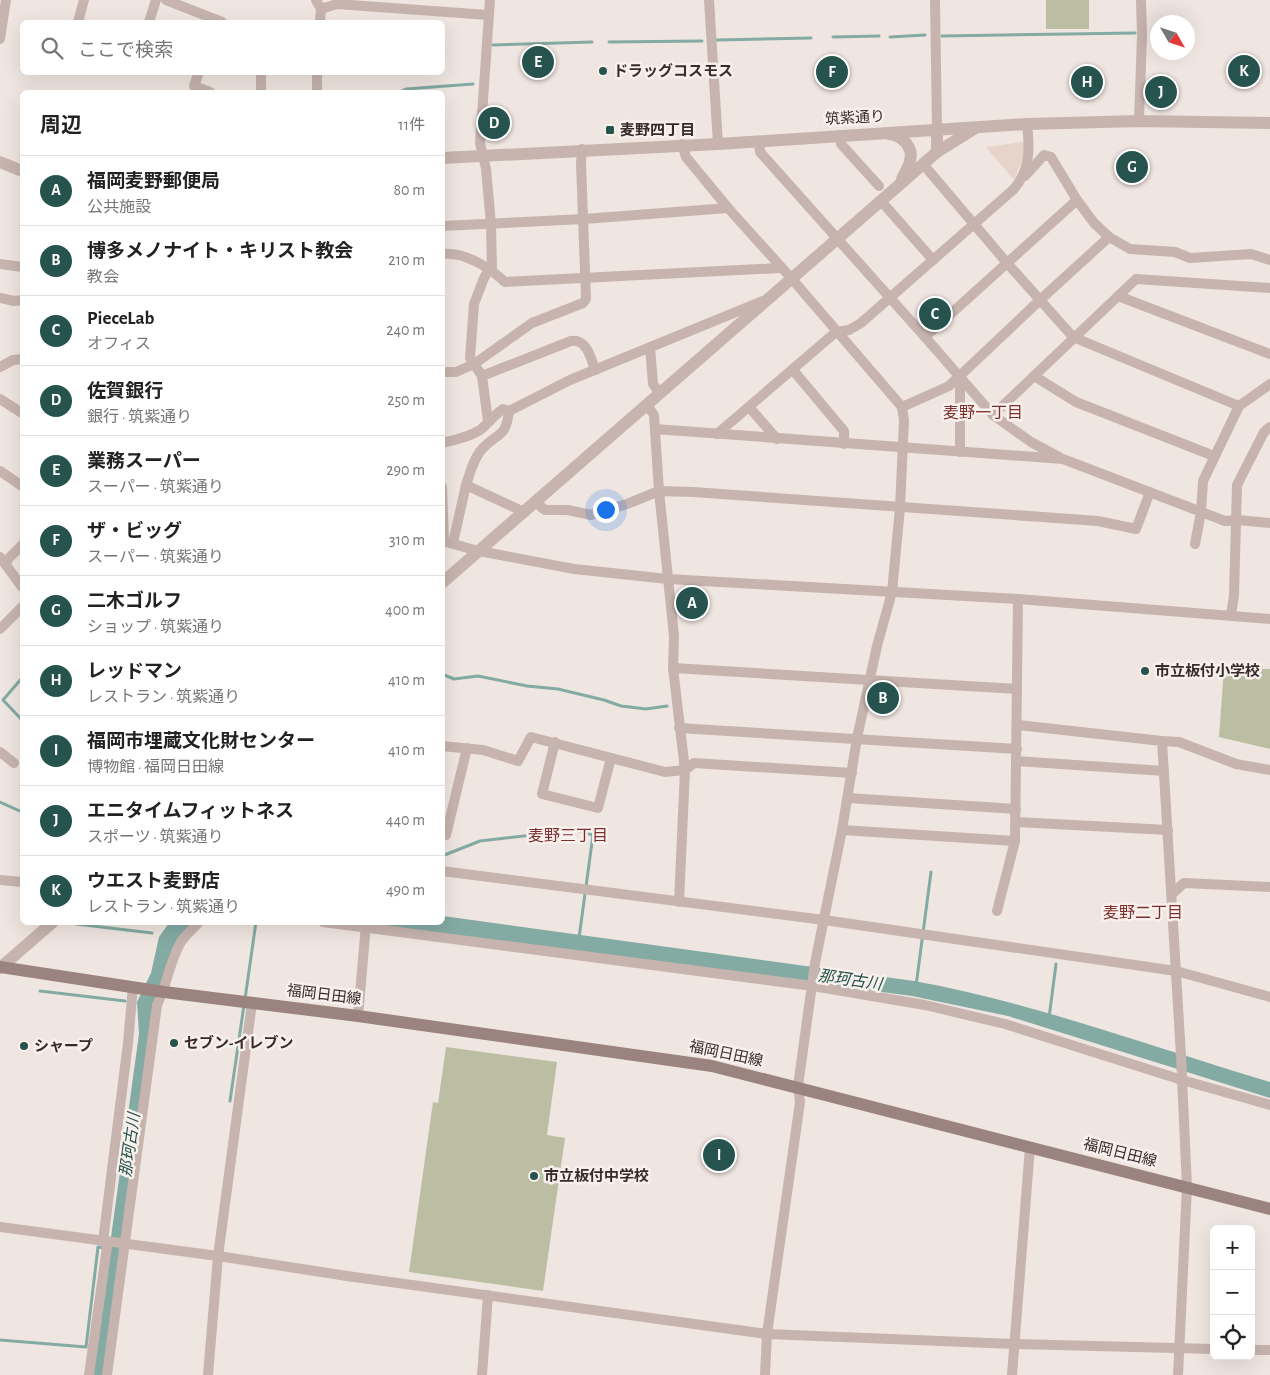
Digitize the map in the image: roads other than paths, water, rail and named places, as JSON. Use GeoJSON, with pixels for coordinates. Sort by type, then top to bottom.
{"type":"FeatureCollection","features":[{"type":"Feature","properties":{"kind":"main road"},"geometry":{"type":"LineString","coordinates":[[0,968],[135,987]]}},
{"type":"Feature","properties":{"kind":"main road","name":"福岡日田線"},"geometry":{"type":"LineString","coordinates":[[135,987],[358,1016],[712,1066],[798,1086],[1270,1209]]}},
{"type":"Feature","properties":{"kind":"street"},"geometry":{"type":"LineString","coordinates":[[0,40],[6,0]]}},
{"type":"Feature","properties":{"kind":"street"},"geometry":{"type":"LineString","coordinates":[[79,20],[84,0]]}},
{"type":"Feature","properties":{"kind":"street"},"geometry":{"type":"LineString","coordinates":[[150,20],[156,0]]}},
{"type":"Feature","properties":{"kind":"street"},"geometry":{"type":"LineString","coordinates":[[166,0],[215,20]]}},
{"type":"Feature","properties":{"kind":"street"},"geometry":{"type":"LineString","coordinates":[[490,0],[480,142],[486,169],[491,224],[492,270]]}},
{"type":"Feature","properties":{"kind":"street"},"geometry":{"type":"LineString","coordinates":[[709,0],[718,144]]}},
{"type":"Feature","properties":{"kind":"street"},"geometry":{"type":"LineString","coordinates":[[935,0],[937,152]]}},
{"type":"Feature","properties":{"kind":"street"},"geometry":{"type":"LineString","coordinates":[[1139,121],[1142,36],[1141,0]]}},
{"type":"Feature","properties":{"kind":"street"},"geometry":{"type":"LineString","coordinates":[[320,20],[318,5],[337,4],[378,3],[488,15]]}},
{"type":"Feature","properties":{"kind":"street"},"geometry":{"type":"LineString","coordinates":[[198,75],[194,86],[205,90]]}},
{"type":"Feature","properties":{"kind":"street"},"geometry":{"type":"LineString","coordinates":[[261,90],[262,75]]}},
{"type":"Feature","properties":{"kind":"street"},"geometry":{"type":"LineString","coordinates":[[317,75],[317,90]]}},
{"type":"Feature","properties":{"kind":"street","name":"筑紫通り"},"geometry":{"type":"LineString","coordinates":[[445,158],[582,149],[718,144],[1027,124],[1139,121],[1270,123]]}},
{"type":"Feature","properties":{"kind":"street"},"geometry":{"type":"LineString","coordinates":[[1022,179],[1027,162],[1029,137],[1027,124]]}},
{"type":"Feature","properties":{"kind":"street"},"geometry":{"type":"LineString","coordinates":[[445,580],[937,152],[976,128]]}},
{"type":"Feature","properties":{"kind":"street"},"geometry":{"type":"LineString","coordinates":[[885,133],[896,135],[909,146],[911,160],[898,186]]}},
{"type":"Feature","properties":{"kind":"street"},"geometry":{"type":"LineString","coordinates":[[840,135],[841,144],[879,186]]}},
{"type":"Feature","properties":{"kind":"street"},"geometry":{"type":"LineString","coordinates":[[759,141],[760,152],[926,336],[993,415],[1031,442],[1063,459],[1225,521],[1270,523]]}},
{"type":"Feature","properties":{"kind":"street"},"geometry":{"type":"LineString","coordinates":[[682,144],[686,157],[728,208],[902,406],[904,420],[900,508],[892,592],[869,680],[857,738],[842,830],[815,963],[798,1086],[800,1102],[767,1334],[765,1375]]}},
{"type":"Feature","properties":{"kind":"street"},"geometry":{"type":"LineString","coordinates":[[445,372],[456,372],[474,364],[532,324],[584,303],[586,299],[586,278],[582,149]]}},
{"type":"Feature","properties":{"kind":"street"},"geometry":{"type":"LineString","coordinates":[[716,434],[836,332],[849,330],[861,323],[1014,189],[1044,155],[1051,157],[1077,200],[1094,223],[1108,237],[1130,249],[1175,252],[1190,258],[1251,254],[1270,260]]}},
{"type":"Feature","properties":{"kind":"street"},"geometry":{"type":"LineString","coordinates":[[0,162],[20,170]]}},
{"type":"Feature","properties":{"kind":"street"},"geometry":{"type":"LineString","coordinates":[[924,164],[1007,263],[1074,337],[1239,406]]}},
{"type":"Feature","properties":{"kind":"street"},"geometry":{"type":"LineString","coordinates":[[926,336],[1077,200]]}},
{"type":"Feature","properties":{"kind":"street"},"geometry":{"type":"LineString","coordinates":[[881,201],[933,260]]}},
{"type":"Feature","properties":{"kind":"street"},"geometry":{"type":"LineString","coordinates":[[445,226],[584,219],[728,208]]}},
{"type":"Feature","properties":{"kind":"street"},"geometry":{"type":"LineString","coordinates":[[902,406],[949,386],[1108,237]]}},
{"type":"Feature","properties":{"kind":"street"},"geometry":{"type":"LineString","coordinates":[[445,254],[450,253],[466,258],[492,270],[505,282],[781,268]]}},
{"type":"Feature","properties":{"kind":"street"},"geometry":{"type":"LineString","coordinates":[[0,264],[20,267]]}},
{"type":"Feature","properties":{"kind":"street"},"geometry":{"type":"LineString","coordinates":[[488,421],[482,376],[470,358],[474,304],[484,278],[492,270]]}},
{"type":"Feature","properties":{"kind":"street"},"geometry":{"type":"LineString","coordinates":[[993,415],[1136,279],[1270,288]]}},
{"type":"Feature","properties":{"kind":"street"},"geometry":{"type":"LineString","coordinates":[[1118,296],[1270,354]]}},
{"type":"Feature","properties":{"kind":"street"},"geometry":{"type":"LineString","coordinates":[[0,298],[20,300]]}},
{"type":"Feature","properties":{"kind":"street"},"geometry":{"type":"LineString","coordinates":[[445,442],[464,437],[481,429],[503,409],[509,411],[570,380],[771,298]]}},
{"type":"Feature","properties":{"kind":"street"},"geometry":{"type":"LineString","coordinates":[[482,376],[571,340],[576,340],[586,346],[596,370]]}},
{"type":"Feature","properties":{"kind":"street"},"geometry":{"type":"LineString","coordinates":[[650,347],[653,384],[660,394]]}},
{"type":"Feature","properties":{"kind":"street"},"geometry":{"type":"LineString","coordinates":[[0,367],[13,360],[20,359]]}},
{"type":"Feature","properties":{"kind":"street"},"geometry":{"type":"LineString","coordinates":[[792,370],[844,431],[844,444]]}},
{"type":"Feature","properties":{"kind":"street"},"geometry":{"type":"LineString","coordinates":[[960,376],[960,452]]}},
{"type":"Feature","properties":{"kind":"street"},"geometry":{"type":"LineString","coordinates":[[1034,376],[1076,402],[1214,456]]}},
{"type":"Feature","properties":{"kind":"street"},"geometry":{"type":"LineString","coordinates":[[1195,544],[1201,512],[1202,481],[1239,406],[1270,384]]}},
{"type":"Feature","properties":{"kind":"street"},"geometry":{"type":"LineString","coordinates":[[0,400],[20,411]]}},
{"type":"Feature","properties":{"kind":"street"},"geometry":{"type":"LineString","coordinates":[[647,405],[654,415],[659,491],[674,636],[673,668],[685,770],[679,902]]}},
{"type":"Feature","properties":{"kind":"street"},"geometry":{"type":"LineString","coordinates":[[749,406],[777,439]]}},
{"type":"Feature","properties":{"kind":"street"},"geometry":{"type":"LineString","coordinates":[[446,542],[475,462],[482,449],[503,433],[508,422],[509,411]]}},
{"type":"Feature","properties":{"kind":"street"},"geometry":{"type":"LineString","coordinates":[[1231,616],[1234,595],[1237,485],[1264,432],[1270,427]]}},
{"type":"Feature","properties":{"kind":"street"},"geometry":{"type":"LineString","coordinates":[[654,429],[1063,459]]}},
{"type":"Feature","properties":{"kind":"street"},"geometry":{"type":"LineString","coordinates":[[0,471],[20,485]]}},
{"type":"Feature","properties":{"kind":"street"},"geometry":{"type":"LineString","coordinates":[[466,485],[524,512]]}},
{"type":"Feature","properties":{"kind":"street"},"geometry":{"type":"LineString","coordinates":[[536,502],[545,510],[568,510],[591,515],[627,504],[659,491],[1098,521],[1136,529],[1150,492]]}},
{"type":"Feature","properties":{"kind":"street"},"geometry":{"type":"LineString","coordinates":[[445,528],[446,542]]}},
{"type":"Feature","properties":{"kind":"street"},"geometry":{"type":"LineString","coordinates":[[446,542],[479,551],[574,570],[668,579],[1018,599],[1270,619]]}},
{"type":"Feature","properties":{"kind":"street"},"geometry":{"type":"LineString","coordinates":[[20,547],[8,559],[3,561],[20,584]]}},
{"type":"Feature","properties":{"kind":"street"},"geometry":{"type":"LineString","coordinates":[[997,911],[1016,841],[1018,599]]}},
{"type":"Feature","properties":{"kind":"street"},"geometry":{"type":"LineString","coordinates":[[0,629],[20,609]]}},
{"type":"Feature","properties":{"kind":"street"},"geometry":{"type":"LineString","coordinates":[[673,668],[1017,689]]}},
{"type":"Feature","properties":{"kind":"street"},"geometry":{"type":"LineString","coordinates":[[1018,725],[1180,742],[1236,764],[1270,770]]}},
{"type":"Feature","properties":{"kind":"street"},"geometry":{"type":"LineString","coordinates":[[679,728],[857,738],[1016,750]]}},
{"type":"Feature","properties":{"kind":"street"},"geometry":{"type":"LineString","coordinates":[[445,746],[483,750],[518,761],[531,737],[665,772],[685,770],[694,763],[852,773]]}},
{"type":"Feature","properties":{"kind":"street"},"geometry":{"type":"LineString","coordinates":[[1162,741],[1188,1187],[1178,1375]]}},
{"type":"Feature","properties":{"kind":"street"},"geometry":{"type":"LineString","coordinates":[[555,742],[542,794],[598,808],[611,758]]}},
{"type":"Feature","properties":{"kind":"street"},"geometry":{"type":"LineString","coordinates":[[446,835],[467,748]]}},
{"type":"Feature","properties":{"kind":"street"},"geometry":{"type":"LineString","coordinates":[[0,752],[14,763]]}},
{"type":"Feature","properties":{"kind":"street"},"geometry":{"type":"LineString","coordinates":[[1016,761],[1164,771]]}},
{"type":"Feature","properties":{"kind":"street"},"geometry":{"type":"LineString","coordinates":[[848,798],[1016,809]]}},
{"type":"Feature","properties":{"kind":"street"},"geometry":{"type":"LineString","coordinates":[[1016,822],[1168,830]]}},
{"type":"Feature","properties":{"kind":"street"},"geometry":{"type":"LineString","coordinates":[[842,830],[1016,841]]}},
{"type":"Feature","properties":{"kind":"street"},"geometry":{"type":"LineString","coordinates":[[445,871],[824,920],[1176,970],[1270,997]]}},
{"type":"Feature","properties":{"kind":"street"},"geometry":{"type":"LineString","coordinates":[[0,880],[20,882]]}},
{"type":"Feature","properties":{"kind":"street"},"geometry":{"type":"LineString","coordinates":[[1172,894],[1184,883],[1270,887]]}},
{"type":"Feature","properties":{"kind":"street"},"geometry":{"type":"LineString","coordinates":[[0,968],[50,925]]}},
{"type":"Feature","properties":{"kind":"street"},"geometry":{"type":"LineString","coordinates":[[107,1375],[157,1005],[164,992],[177,949],[196,925]]}},
{"type":"Feature","properties":{"kind":"street"},"geometry":{"type":"LineString","coordinates":[[358,1016],[366,926],[813,986],[925,1005],[1005,1024],[1182,1080],[1270,1105]]}},
{"type":"Feature","properties":{"kind":"street"},"geometry":{"type":"LineString","coordinates":[[89,1375],[107,1247],[103,1241],[135,987]]}},
{"type":"Feature","properties":{"kind":"street"},"geometry":{"type":"LineString","coordinates":[[208,1375],[218,1256],[252,1003]]}},
{"type":"Feature","properties":{"kind":"street"},"geometry":{"type":"LineString","coordinates":[[1012,1375],[1030,1147]]}},
{"type":"Feature","properties":{"kind":"street"},"geometry":{"type":"LineString","coordinates":[[0,1227],[767,1334],[1014,1344],[1210,1349]]}},
{"type":"Feature","properties":{"kind":"street"},"geometry":{"type":"LineString","coordinates":[[482,1375],[488,1295]]}},
{"type":"Feature","properties":{"kind":"street"},"geometry":{"type":"LineString","coordinates":[[1255,1350],[1270,1350]]}},
{"type":"Feature","properties":{"kind":"water","name":"那珂古川"},"geometry":{"type":"Polygon","coordinates":[[[445,916],[914,981],[959,990],[1049,1013],[1270,1082],[1270,1098],[1008,1016],[912,996],[378,925],[445,925],[445,916]]]}},
{"type":"Feature","properties":{"kind":"water","name":"那珂古川"},"geometry":{"type":"Polygon","coordinates":[[[168,925],[193,925],[166,977],[105,1375],[92,1375],[139,1034],[137,1002],[151,973],[159,937],[168,925]]]}},
{"type":"Feature","properties":{"kind":"waterway"},"geometry":{"type":"LineString","coordinates":[[942,36],[1135,33]]}},
{"type":"Feature","properties":{"kind":"waterway"},"geometry":{"type":"LineString","coordinates":[[890,37],[925,35]]}},
{"type":"Feature","properties":{"kind":"waterway"},"geometry":{"type":"LineString","coordinates":[[833,37],[879,36]]}},
{"type":"Feature","properties":{"kind":"waterway"},"geometry":{"type":"LineString","coordinates":[[717,40],[811,38]]}},
{"type":"Feature","properties":{"kind":"waterway"},"geometry":{"type":"LineString","coordinates":[[609,42],[702,41]]}},
{"type":"Feature","properties":{"kind":"waterway"},"geometry":{"type":"LineString","coordinates":[[493,45],[592,42]]}},
{"type":"Feature","properties":{"kind":"waterway"},"geometry":{"type":"LineString","coordinates":[[404,90],[473,84]]}},
{"type":"Feature","properties":{"kind":"waterway"},"geometry":{"type":"LineString","coordinates":[[445,675],[454,679],[478,676],[527,686],[558,689],[621,706],[646,709],[667,706]]}},
{"type":"Feature","properties":{"kind":"waterway"},"geometry":{"type":"LineString","coordinates":[[20,680],[3,700],[20,718]]}},
{"type":"Feature","properties":{"kind":"waterway"},"geometry":{"type":"LineString","coordinates":[[0,802],[20,811]]}},
{"type":"Feature","properties":{"kind":"waterway"},"geometry":{"type":"LineString","coordinates":[[445,855],[480,841],[542,834],[570,828],[593,835]]}},
{"type":"Feature","properties":{"kind":"waterway"},"geometry":{"type":"LineString","coordinates":[[579,938],[593,835]]}},
{"type":"Feature","properties":{"kind":"waterway"},"geometry":{"type":"LineString","coordinates":[[916,986],[931,872]]}},
{"type":"Feature","properties":{"kind":"waterway"},"geometry":{"type":"LineString","coordinates":[[84,925],[152,933]]}},
{"type":"Feature","properties":{"kind":"waterway"},"geometry":{"type":"LineString","coordinates":[[245,999],[256,925]]}},
{"type":"Feature","properties":{"kind":"waterway"},"geometry":{"type":"LineString","coordinates":[[1049,1018],[1056,964]]}},
{"type":"Feature","properties":{"kind":"waterway"},"geometry":{"type":"LineString","coordinates":[[40,991],[125,1001]]}},
{"type":"Feature","properties":{"kind":"waterway"},"geometry":{"type":"LineString","coordinates":[[230,1101],[244,1005]]}},
{"type":"Feature","properties":{"kind":"waterway"},"geometry":{"type":"LineString","coordinates":[[0,1340],[86,1347],[98,1247],[105,1248]]}},
{"type":"Feature","properties":{"kind":"place","name":"業務スーパー"},"geometry":{"type":"Point","coordinates":[538,62]}},
{"type":"Feature","properties":{"kind":"place","name":"ドラッグコスモス"},"geometry":{"type":"Point","coordinates":[603,71]}},
{"type":"Feature","properties":{"kind":"place","name":"ウエスト麦野店"},"geometry":{"type":"Point","coordinates":[1244,71]}},
{"type":"Feature","properties":{"kind":"place","name":"ザ・ビッグ"},"geometry":{"type":"Point","coordinates":[832,72]}},
{"type":"Feature","properties":{"kind":"place","name":"レッドマン"},"geometry":{"type":"Point","coordinates":[1087,82]}},
{"type":"Feature","properties":{"kind":"place","name":"エニタイムフィットネス"},"geometry":{"type":"Point","coordinates":[1161,92]}},
{"type":"Feature","properties":{"kind":"place","name":"佐賀銀行"},"geometry":{"type":"Point","coordinates":[494,123]}},
{"type":"Feature","properties":{"kind":"place","name":"麦野四丁目"},"geometry":{"type":"Point","coordinates":[610,130]}},
{"type":"Feature","properties":{"kind":"place","name":"二木ゴルフ"},"geometry":{"type":"Point","coordinates":[1132,167]}},
{"type":"Feature","properties":{"kind":"place","name":"PieceLab"},"geometry":{"type":"Point","coordinates":[935,314]}},
{"type":"Feature","properties":{"kind":"place","name":"福岡麦野郵便局"},"geometry":{"type":"Point","coordinates":[692,603]}},
{"type":"Feature","properties":{"kind":"place","name":"市立板付小学校"},"geometry":{"type":"Point","coordinates":[1145,671]}},
{"type":"Feature","properties":{"kind":"place","name":"博多メノナイト・キリスト教会"},"geometry":{"type":"Point","coordinates":[883,698]}},
{"type":"Feature","properties":{"kind":"place","name":"セブン-イレブン"},"geometry":{"type":"Point","coordinates":[174,1043]}},
{"type":"Feature","properties":{"kind":"place","name":"シャープ"},"geometry":{"type":"Point","coordinates":[24,1046]}},
{"type":"Feature","properties":{"kind":"place","name":"福岡市埋蔵文化財センター"},"geometry":{"type":"Point","coordinates":[719,1155]}},
{"type":"Feature","properties":{"kind":"place","name":"市立板付中学校"},"geometry":{"type":"Point","coordinates":[534,1176]}},
{"type":"Feature","properties":{"kind":"district","name":"麦野一丁目"},"geometry":{"type":"Point","coordinates":[983,413]}},
{"type":"Feature","properties":{"kind":"district","name":"麦野三丁目"},"geometry":{"type":"Point","coordinates":[568,836]}},
{"type":"Feature","properties":{"kind":"district","name":"麦野二丁目"},"geometry":{"type":"Point","coordinates":[1143,913]}}]}
